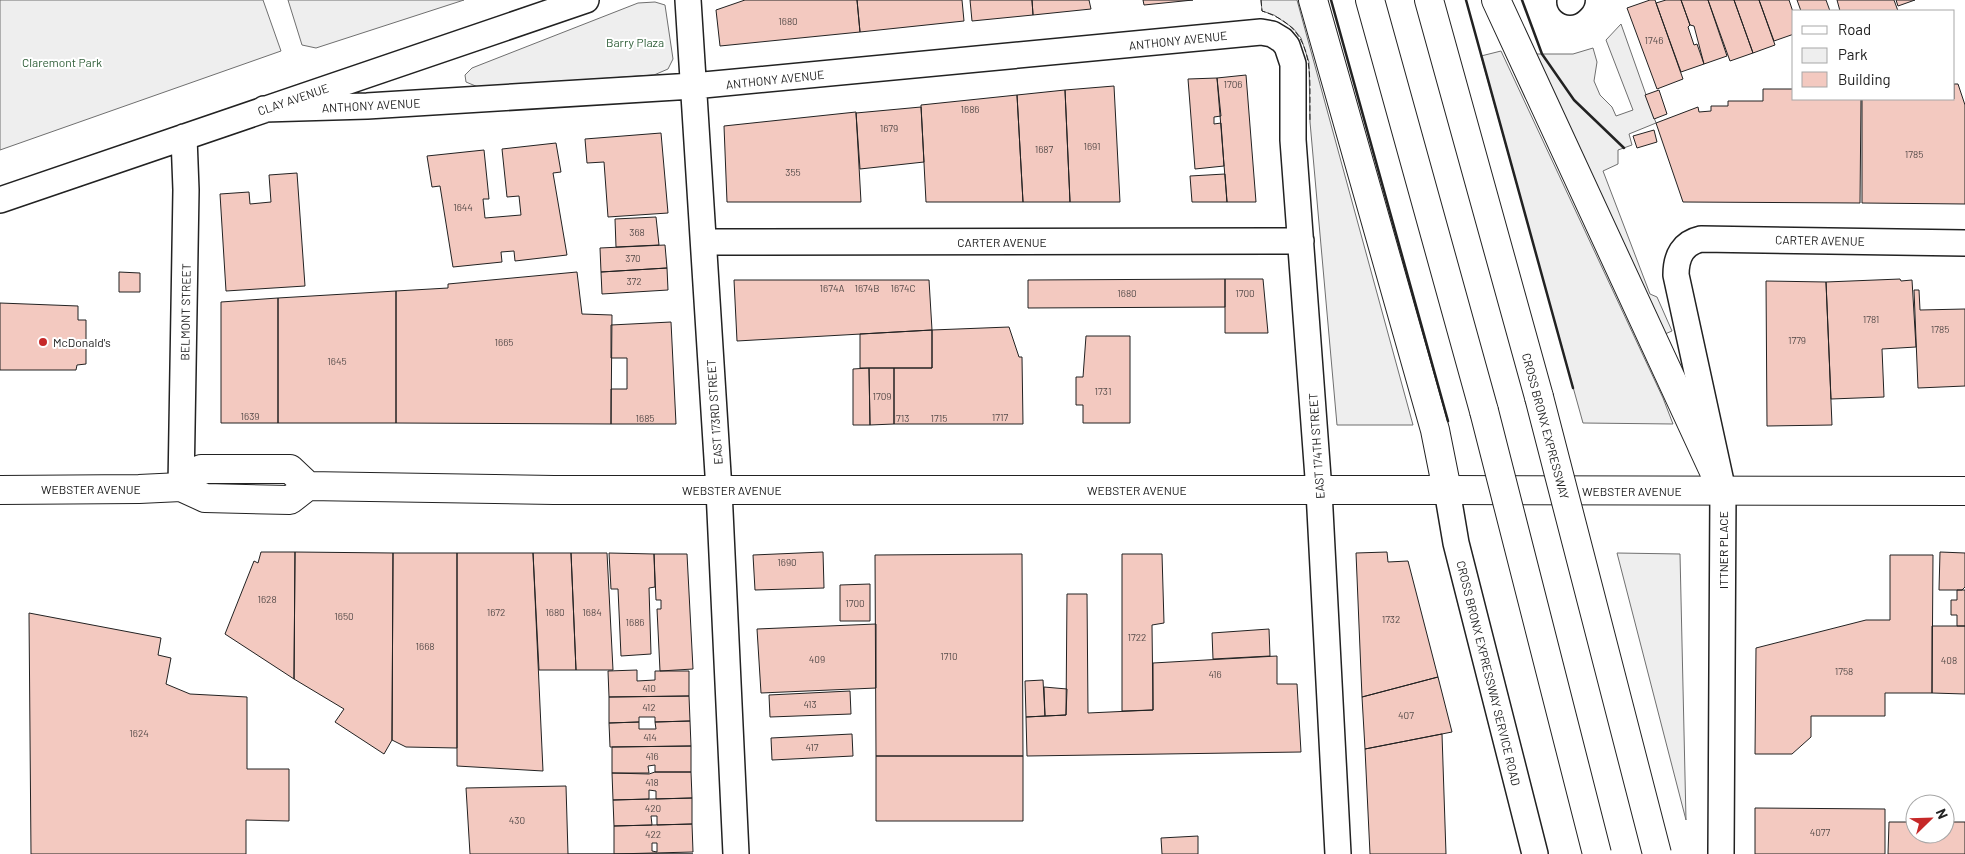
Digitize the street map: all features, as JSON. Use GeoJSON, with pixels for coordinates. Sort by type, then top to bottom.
{"type":"FeatureCollection","features":[{"type":"Feature","properties":{"kind":"main road"},"geometry":{"type":"LineString","coordinates":[[1313,0],[1435,430],[1447,490]]}},
{"type":"Feature","properties":{"kind":"main road"},"geometry":{"type":"LineString","coordinates":[[1370,0],[1484,412],[1597,854]]}},
{"type":"Feature","properties":{"kind":"main road","name":"CROSS BRONX EXPRESSWAY"},"geometry":{"type":"LineString","coordinates":[[1429,0],[1539,397],[1657,854]]}},
{"type":"Feature","properties":{"kind":"main road"},"geometry":{"type":"LineString","coordinates":[[1496,0],[1723,491]]}},
{"type":"Feature","properties":{"kind":"main road","name":"WEBSTER AVENUE"},"geometry":{"type":"LineString","coordinates":[[0,490],[139,490],[181,487],[201,469],[290,469],[308,486],[719,490],[1965,491]]}},
{"type":"Feature","properties":{"kind":"street","name":"CLAY AVENUE"},"geometry":{"type":"LineString","coordinates":[[0,200],[586,0]]}},
{"type":"Feature","properties":{"kind":"street","name":"EAST 173RD STREET"},"geometry":{"type":"LineString","coordinates":[[688,0],[719,490],[736,854]]}},
{"type":"Feature","properties":{"kind":"street","name":"ANTHONY AVENUE"},"geometry":{"type":"LineString","coordinates":[[264,109],[377,105],[694,86],[1261,32],[1272,34],[1282,40]]}},
{"type":"Feature","properties":{"kind":"street","name":"EAST 174TH STREET"},"geometry":{"type":"LineString","coordinates":[[1282,40],[1291,55],[1293,64],[1293,140],[1319,490],[1338,854]]}},
{"type":"Feature","properties":{"kind":"street","name":"BELMONT STREET"},"geometry":{"type":"LineString","coordinates":[[181,487],[186,190],[184,136]]}},
{"type":"Feature","properties":{"kind":"street","name":"CARTER AVENUE"},"geometry":{"type":"LineString","coordinates":[[1680,252],[1693,241],[1708,238],[1965,243]]}},
{"type":"Feature","properties":{"kind":"street","name":"CARTER AVENUE"},"geometry":{"type":"LineString","coordinates":[[704,242],[1301,241]]}},
{"type":"Feature","properties":{"kind":"street","name":"ITTNER PLACE"},"geometry":{"type":"LineString","coordinates":[[1680,252],[1676,275],[1723,491],[1721,854]]}},
{"type":"Feature","properties":{"kind":"street","name":"CROSS BRONX EXPRESSWAY SERVICE ROAD"},"geometry":{"type":"LineString","coordinates":[[1447,490],[1456,544],[1535,854]]}},
{"type":"Feature","properties":{"kind":"green space","name":"Claremont Park"},"geometry":{"type":"Polygon","coordinates":[[[0,0],[263,0],[281,51],[0,150],[0,0]]]}},
{"type":"Feature","properties":{"kind":"green space"},"geometry":{"type":"Polygon","coordinates":[[[288,0],[464,0],[316,48],[302,45],[288,0]]]}},
{"type":"Feature","properties":{"kind":"green space"},"geometry":{"type":"Polygon","coordinates":[[[1261,0],[1297,0],[1413,425],[1337,425],[1310,122],[1309,62],[1301,38],[1293,28],[1274,15],[1262,11],[1261,0]]]}},
{"type":"Feature","properties":{"kind":"green space","name":"Barry Plaza"},"geometry":{"type":"Polygon","coordinates":[[[655,2],[665,5],[673,59],[668,69],[654,75],[478,87],[466,82],[465,75],[472,68],[638,3],[655,2]]]}},
{"type":"Feature","properties":{"kind":"green space"},"geometry":{"type":"Polygon","coordinates":[[[1621,24],[1656,123],[1629,134],[1632,145],[1618,150],[1618,164],[1603,171],[1650,294],[1657,297],[1672,331],[1665,334],[1535,54],[1573,54],[1593,48],[1597,62],[1594,81],[1600,95],[1612,107],[1616,116],[1633,110],[1606,40],[1621,24]]]}},
{"type":"Feature","properties":{"kind":"green space"},"geometry":{"type":"Polygon","coordinates":[[[1501,51],[1663,398],[1673,424],[1583,423],[1481,56],[1501,51]]]}},
{"type":"Feature","properties":{"kind":"green space"},"geometry":{"type":"Polygon","coordinates":[[[1617,553],[1680,554],[1686,820],[1617,553]]]}},
{"type":"Feature","properties":{"kind":"building"},"geometry":{"type":"Polygon","coordinates":[[[745,0],[857,0],[860,32],[720,46],[716,10],[745,0]]]}},
{"type":"Feature","properties":{"kind":"building"},"geometry":{"type":"Polygon","coordinates":[[[857,0],[962,0],[964,21],[860,32],[857,0]]]}},
{"type":"Feature","properties":{"kind":"building"},"geometry":{"type":"Polygon","coordinates":[[[970,0],[1032,0],[1033,15],[972,21],[970,0]]]}},
{"type":"Feature","properties":{"kind":"building"},"geometry":{"type":"Polygon","coordinates":[[[1032,0],[1089,0],[1091,9],[1033,15],[1032,0]]]}},
{"type":"Feature","properties":{"kind":"building"},"geometry":{"type":"Polygon","coordinates":[[[1143,0],[1193,0],[1144,5],[1143,0]]]}},
{"type":"Feature","properties":{"kind":"building"},"geometry":{"type":"Polygon","coordinates":[[[1655,0],[1683,79],[1657,89],[1627,8],[1655,0]]]}},
{"type":"Feature","properties":{"kind":"building"},"geometry":{"type":"Polygon","coordinates":[[[1666,0],[1681,0],[1690,25],[1688,27],[1694,45],[1697,44],[1704,64],[1681,72],[1656,3],[1666,0]]]}},
{"type":"Feature","properties":{"kind":"building"},"geometry":{"type":"Polygon","coordinates":[[[1681,0],[1708,0],[1727,56],[1704,64],[1694,26],[1690,25],[1681,0]]]}},
{"type":"Feature","properties":{"kind":"building"},"geometry":{"type":"Polygon","coordinates":[[[1708,0],[1734,0],[1753,53],[1730,61],[1708,0]]]}},
{"type":"Feature","properties":{"kind":"building"},"geometry":{"type":"Polygon","coordinates":[[[1734,0],[1759,0],[1775,45],[1753,53],[1734,0]]]}},
{"type":"Feature","properties":{"kind":"building"},"geometry":{"type":"Polygon","coordinates":[[[1759,0],[1789,0],[1792,10],[1792,35],[1774,41],[1759,0]]]}},
{"type":"Feature","properties":{"kind":"building"},"geometry":{"type":"Polygon","coordinates":[[[1797,0],[1826,0],[1830,10],[1801,10],[1797,0]]]}},
{"type":"Feature","properties":{"kind":"building"},"geometry":{"type":"Polygon","coordinates":[[[1837,0],[1894,0],[1898,10],[1840,10],[1837,0]]]}},
{"type":"Feature","properties":{"kind":"building"},"geometry":{"type":"Polygon","coordinates":[[[1896,0],[1915,0],[1898,6],[1896,0]]]}},
{"type":"Feature","properties":{"kind":"building"},"geometry":{"type":"Polygon","coordinates":[[[1246,75],[1256,202],[1227,202],[1217,78],[1246,75]]]}},
{"type":"Feature","properties":{"kind":"building"},"geometry":{"type":"Polygon","coordinates":[[[1217,78],[1221,116],[1214,117],[1214,124],[1221,123],[1224,166],[1195,169],[1188,79],[1217,78]]]}},
{"type":"Feature","properties":{"kind":"building"},"geometry":{"type":"Polygon","coordinates":[[[1955,84],[1958,84],[1965,105],[1965,204],[1862,203],[1862,100],[1955,100],[1955,84]]]}},
{"type":"Feature","properties":{"kind":"building"},"geometry":{"type":"Polygon","coordinates":[[[1114,86],[1120,202],[1070,202],[1065,90],[1114,86]]]}},
{"type":"Feature","properties":{"kind":"building"},"geometry":{"type":"Polygon","coordinates":[[[1763,89],[1792,89],[1792,100],[1861,100],[1860,203],[1683,202],[1656,123],[1698,107],[1699,112],[1711,111],[1711,106],[1728,106],[1728,101],[1763,101],[1763,89]]]}},
{"type":"Feature","properties":{"kind":"building"},"geometry":{"type":"Polygon","coordinates":[[[1065,90],[1070,202],[1023,202],[1017,95],[1065,90]]]}},
{"type":"Feature","properties":{"kind":"building"},"geometry":{"type":"Polygon","coordinates":[[[1659,90],[1667,114],[1654,119],[1645,95],[1659,90]]]}},
{"type":"Feature","properties":{"kind":"building"},"geometry":{"type":"Polygon","coordinates":[[[1017,95],[1023,202],[926,202],[921,105],[1017,95]]]}},
{"type":"Feature","properties":{"kind":"building"},"geometry":{"type":"Polygon","coordinates":[[[921,107],[924,162],[860,169],[856,113],[921,107]]]}},
{"type":"Feature","properties":{"kind":"building"},"geometry":{"type":"Polygon","coordinates":[[[856,112],[861,202],[727,202],[724,126],[856,112]]]}},
{"type":"Feature","properties":{"kind":"building"},"geometry":{"type":"Polygon","coordinates":[[[1654,130],[1657,142],[1637,148],[1633,136],[1654,130]]]}},
{"type":"Feature","properties":{"kind":"building"},"geometry":{"type":"Polygon","coordinates":[[[661,133],[668,213],[608,217],[604,162],[587,163],[585,139],[661,133]]]}},
{"type":"Feature","properties":{"kind":"building"},"geometry":{"type":"Polygon","coordinates":[[[556,143],[561,172],[553,173],[567,255],[515,261],[514,251],[501,252],[502,262],[453,267],[440,186],[432,187],[427,156],[484,150],[489,199],[483,199],[485,218],[521,215],[519,196],[507,197],[502,149],[556,143]]]}},
{"type":"Feature","properties":{"kind":"building"},"geometry":{"type":"Polygon","coordinates":[[[297,173],[305,286],[226,291],[220,194],[249,192],[250,204],[271,202],[269,175],[297,173]]]}},
{"type":"Feature","properties":{"kind":"building"},"geometry":{"type":"Polygon","coordinates":[[[1225,174],[1227,202],[1192,202],[1190,176],[1225,174]]]}},
{"type":"Feature","properties":{"kind":"building"},"geometry":{"type":"Polygon","coordinates":[[[656,217],[659,245],[616,247],[615,219],[656,217]]]}},
{"type":"Feature","properties":{"kind":"building"},"geometry":{"type":"Polygon","coordinates":[[[665,245],[667,268],[601,272],[600,248],[665,245]]]}},
{"type":"Feature","properties":{"kind":"building"},"geometry":{"type":"Polygon","coordinates":[[[667,268],[668,290],[602,294],[601,272],[667,268]]]}},
{"type":"Feature","properties":{"kind":"building"},"geometry":{"type":"Polygon","coordinates":[[[119,272],[140,273],[140,292],[119,292],[119,272]]]}},
{"type":"Feature","properties":{"kind":"building"},"geometry":{"type":"Polygon","coordinates":[[[577,272],[582,314],[612,315],[611,424],[396,423],[396,291],[448,288],[448,284],[577,272]]]}},
{"type":"Feature","properties":{"kind":"building"},"geometry":{"type":"Polygon","coordinates":[[[1225,279],[1225,307],[1028,308],[1028,280],[1225,279]]]}},
{"type":"Feature","properties":{"kind":"building"},"geometry":{"type":"Polygon","coordinates":[[[1225,279],[1263,279],[1268,333],[1225,333],[1225,279]]]}},
{"type":"Feature","properties":{"kind":"building"},"geometry":{"type":"Polygon","coordinates":[[[1900,279],[1901,281],[1912,280],[1916,347],[1882,349],[1884,397],[1831,399],[1826,282],[1900,279]]]}},
{"type":"Feature","properties":{"kind":"building"},"geometry":{"type":"Polygon","coordinates":[[[734,280],[929,280],[932,330],[737,341],[734,280]]]}},
{"type":"Feature","properties":{"kind":"building"},"geometry":{"type":"Polygon","coordinates":[[[1766,281],[1826,282],[1832,425],[1767,426],[1766,281]]]}},
{"type":"Feature","properties":{"kind":"building"},"geometry":{"type":"Polygon","coordinates":[[[1914,290],[1919,290],[1920,310],[1965,309],[1965,386],[1918,388],[1914,290]]]}},
{"type":"Feature","properties":{"kind":"building"},"geometry":{"type":"Polygon","coordinates":[[[396,291],[396,423],[278,423],[278,298],[396,291]]]}},
{"type":"Feature","properties":{"kind":"building"},"geometry":{"type":"Polygon","coordinates":[[[278,298],[278,423],[221,423],[221,302],[278,298]]]}},
{"type":"Feature","properties":{"kind":"building","name":"McDonald's"},"geometry":{"type":"Polygon","coordinates":[[[0,303],[78,306],[78,320],[86,320],[86,364],[77,365],[76,370],[0,370],[0,303]]]}},
{"type":"Feature","properties":{"kind":"building"},"geometry":{"type":"Polygon","coordinates":[[[671,322],[676,424],[611,424],[611,389],[627,389],[627,358],[611,358],[611,325],[671,322]]]}},
{"type":"Feature","properties":{"kind":"building"},"geometry":{"type":"Polygon","coordinates":[[[1009,327],[1019,357],[1022,357],[1023,424],[894,424],[894,368],[932,368],[932,330],[1009,327]]]}},
{"type":"Feature","properties":{"kind":"building"},"geometry":{"type":"Polygon","coordinates":[[[932,330],[932,368],[860,368],[860,334],[932,330]]]}},
{"type":"Feature","properties":{"kind":"building"},"geometry":{"type":"Polygon","coordinates":[[[1086,336],[1130,336],[1130,423],[1083,423],[1083,405],[1076,405],[1076,377],[1083,377],[1086,336]]]}},
{"type":"Feature","properties":{"kind":"building"},"geometry":{"type":"Polygon","coordinates":[[[869,368],[894,368],[894,424],[870,425],[869,368]]]}},
{"type":"Feature","properties":{"kind":"building"},"geometry":{"type":"Polygon","coordinates":[[[869,368],[870,425],[853,425],[853,369],[869,368]]]}},
{"type":"Feature","properties":{"kind":"building"},"geometry":{"type":"Polygon","coordinates":[[[261,552],[295,552],[294,679],[225,634],[254,561],[258,563],[261,552]]]}},
{"type":"Feature","properties":{"kind":"building"},"geometry":{"type":"Polygon","coordinates":[[[295,552],[393,553],[392,740],[384,754],[335,722],[344,709],[294,679],[295,552]]]}},
{"type":"Feature","properties":{"kind":"building"},"geometry":{"type":"Polygon","coordinates":[[[823,552],[824,588],[755,590],[753,555],[823,552]]]}},
{"type":"Feature","properties":{"kind":"building"},"geometry":{"type":"Polygon","coordinates":[[[1387,552],[1388,562],[1408,561],[1438,677],[1362,697],[1356,553],[1387,552]]]}},
{"type":"Feature","properties":{"kind":"building"},"geometry":{"type":"Polygon","coordinates":[[[1940,552],[1965,553],[1965,587],[1962,590],[1939,590],[1940,552]]]}},
{"type":"Feature","properties":{"kind":"building"},"geometry":{"type":"Polygon","coordinates":[[[393,553],[457,553],[457,748],[406,747],[392,740],[393,553]]]}},
{"type":"Feature","properties":{"kind":"building"},"geometry":{"type":"Polygon","coordinates":[[[457,553],[533,553],[543,771],[457,766],[457,553]]]}},
{"type":"Feature","properties":{"kind":"building"},"geometry":{"type":"Polygon","coordinates":[[[533,553],[571,553],[576,670],[539,670],[533,553]]]}},
{"type":"Feature","properties":{"kind":"building"},"geometry":{"type":"Polygon","coordinates":[[[571,553],[607,553],[613,670],[576,670],[571,553]]]}},
{"type":"Feature","properties":{"kind":"building"},"geometry":{"type":"Polygon","coordinates":[[[609,553],[654,554],[655,587],[649,588],[651,654],[621,656],[618,589],[611,589],[609,553]]]}},
{"type":"Feature","properties":{"kind":"building"},"geometry":{"type":"Polygon","coordinates":[[[654,554],[687,554],[693,669],[660,671],[657,609],[661,609],[661,600],[656,600],[654,554]]]}},
{"type":"Feature","properties":{"kind":"building"},"geometry":{"type":"Polygon","coordinates":[[[1022,554],[1023,756],[876,756],[875,555],[1022,554]]]}},
{"type":"Feature","properties":{"kind":"building"},"geometry":{"type":"Polygon","coordinates":[[[1122,554],[1162,554],[1164,623],[1152,625],[1153,710],[1122,711],[1122,554]]]}},
{"type":"Feature","properties":{"kind":"building"},"geometry":{"type":"Polygon","coordinates":[[[1890,555],[1933,555],[1932,693],[1885,693],[1885,716],[1811,716],[1811,737],[1792,754],[1755,754],[1756,648],[1866,620],[1890,620],[1890,555]]]}},
{"type":"Feature","properties":{"kind":"building"},"geometry":{"type":"Polygon","coordinates":[[[870,584],[870,621],[840,621],[840,585],[870,584]]]}},
{"type":"Feature","properties":{"kind":"building"},"geometry":{"type":"Polygon","coordinates":[[[1957,590],[1965,590],[1965,626],[1957,626],[1957,615],[1951,615],[1951,600],[1957,600],[1957,590]]]}},
{"type":"Feature","properties":{"kind":"building"},"geometry":{"type":"Polygon","coordinates":[[[1067,594],[1087,594],[1088,713],[1153,710],[1153,663],[1277,656],[1277,684],[1297,684],[1301,752],[1027,756],[1026,717],[1066,715],[1067,594]]]}},
{"type":"Feature","properties":{"kind":"building"},"geometry":{"type":"Polygon","coordinates":[[[29,613],[161,638],[158,655],[171,658],[166,684],[190,694],[247,697],[247,769],[289,769],[289,821],[246,820],[246,854],[31,854],[29,613]]]}},
{"type":"Feature","properties":{"kind":"building"},"geometry":{"type":"Polygon","coordinates":[[[876,624],[876,688],[761,693],[757,629],[876,624]]]}},
{"type":"Feature","properties":{"kind":"building"},"geometry":{"type":"Polygon","coordinates":[[[1932,626],[1965,626],[1965,694],[1932,693],[1932,626]]]}},
{"type":"Feature","properties":{"kind":"building"},"geometry":{"type":"Polygon","coordinates":[[[1269,629],[1270,656],[1213,659],[1212,633],[1269,629]]]}},
{"type":"Feature","properties":{"kind":"building"},"geometry":{"type":"Polygon","coordinates":[[[637,670],[637,681],[655,680],[655,671],[689,671],[689,696],[609,697],[608,671],[637,670]]]}},
{"type":"Feature","properties":{"kind":"building"},"geometry":{"type":"Polygon","coordinates":[[[1438,677],[1452,732],[1365,749],[1362,697],[1438,677]]]}},
{"type":"Feature","properties":{"kind":"building"},"geometry":{"type":"Polygon","coordinates":[[[1043,680],[1045,716],[1026,717],[1025,681],[1043,680]]]}},
{"type":"Feature","properties":{"kind":"building"},"geometry":{"type":"Polygon","coordinates":[[[1044,687],[1067,689],[1066,715],[1045,716],[1044,687]]]}},
{"type":"Feature","properties":{"kind":"building"},"geometry":{"type":"Polygon","coordinates":[[[850,691],[851,714],[770,717],[769,695],[850,691]]]}},
{"type":"Feature","properties":{"kind":"building"},"geometry":{"type":"Polygon","coordinates":[[[689,696],[690,721],[655,722],[655,717],[639,717],[639,722],[609,723],[609,697],[689,696]]]}},
{"type":"Feature","properties":{"kind":"building"},"geometry":{"type":"Polygon","coordinates":[[[690,721],[691,746],[610,747],[609,723],[639,722],[639,729],[656,729],[655,722],[690,721]]]}},
{"type":"Feature","properties":{"kind":"building"},"geometry":{"type":"Polygon","coordinates":[[[852,734],[853,756],[772,760],[771,738],[852,734]]]}},
{"type":"Feature","properties":{"kind":"building"},"geometry":{"type":"Polygon","coordinates":[[[1442,734],[1446,854],[1370,854],[1365,749],[1442,734]]]}},
{"type":"Feature","properties":{"kind":"building"},"geometry":{"type":"Polygon","coordinates":[[[691,746],[691,772],[655,772],[655,765],[648,766],[649,773],[612,773],[612,747],[691,746]]]}},
{"type":"Feature","properties":{"kind":"building"},"geometry":{"type":"Polygon","coordinates":[[[876,756],[1023,756],[1023,821],[876,821],[876,756]]]}},
{"type":"Feature","properties":{"kind":"building"},"geometry":{"type":"Polygon","coordinates":[[[655,772],[691,772],[692,798],[656,799],[656,791],[649,790],[649,799],[613,800],[612,773],[649,774],[655,772]]]}},
{"type":"Feature","properties":{"kind":"building"},"geometry":{"type":"Polygon","coordinates":[[[566,786],[568,854],[470,854],[466,788],[566,786]]]}},
{"type":"Feature","properties":{"kind":"building"},"geometry":{"type":"Polygon","coordinates":[[[692,798],[692,824],[657,825],[657,816],[651,816],[652,825],[614,826],[613,800],[692,798]]]}},
{"type":"Feature","properties":{"kind":"building"},"geometry":{"type":"Polygon","coordinates":[[[1755,808],[1885,809],[1885,854],[1755,854],[1755,808]]]}},
{"type":"Feature","properties":{"kind":"building"},"geometry":{"type":"Polygon","coordinates":[[[1889,822],[1905,822],[1905,844],[1955,844],[1955,822],[1965,822],[1965,854],[1888,854],[1889,822]]]}},
{"type":"Feature","properties":{"kind":"building"},"geometry":{"type":"Polygon","coordinates":[[[692,824],[693,852],[614,854],[614,826],[692,824]],[[652,843],[652,851],[657,852],[657,843],[652,843]]]}},
{"type":"Feature","properties":{"kind":"building"},"geometry":{"type":"Polygon","coordinates":[[[1198,836],[1198,854],[1162,854],[1161,838],[1198,836]]]}},
{"type":"Feature","properties":{"kind":"fence"},"geometry":{"type":"LineString","coordinates":[[1261,0],[1262,11],[1280,19],[1293,29],[1302,41],[1307,55],[1309,70],[1310,122]]}},
{"type":"Feature","properties":{"kind":"wall"},"geometry":{"type":"LineString","coordinates":[[1331,0],[1448,421]]}},
{"type":"Feature","properties":{"kind":"wall"},"geometry":{"type":"LineString","coordinates":[[1466,0],[1573,388]]}},
{"type":"Feature","properties":{"kind":"wall"},"geometry":{"type":"LineString","coordinates":[[1522,0],[1542,54],[1574,100],[1624,148]]}},
{"type":"Feature","properties":{"kind":"place","name":"McDonald's"},"geometry":{"type":"Point","coordinates":[43,342]}}]}
